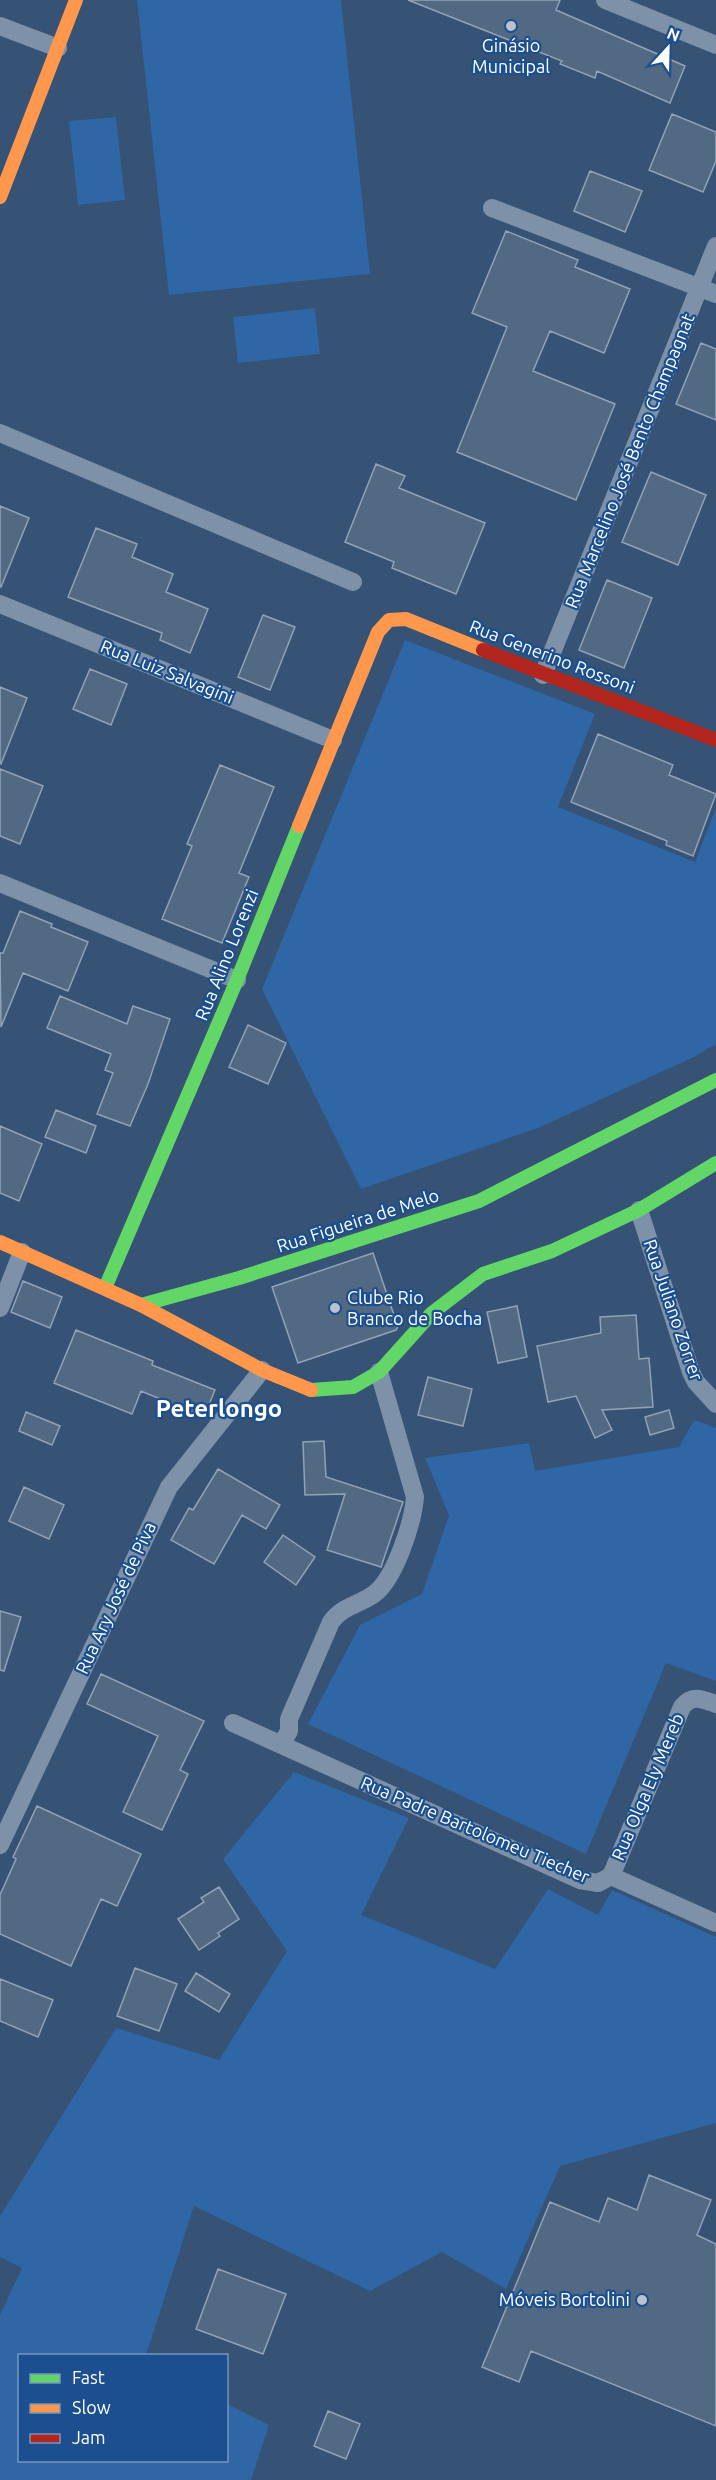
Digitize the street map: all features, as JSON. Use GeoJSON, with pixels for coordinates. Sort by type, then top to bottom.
{"type":"FeatureCollection","features":[{"type":"Feature","properties":{"kind":"street"},"geometry":{"type":"LineString","coordinates":[[0,197],[76,0]]}},
{"type":"Feature","properties":{"kind":"street"},"geometry":{"type":"LineString","coordinates":[[604,0],[716,45]]}},
{"type":"Feature","properties":{"kind":"street"},"geometry":{"type":"LineString","coordinates":[[0,26],[58,48]]}},
{"type":"Feature","properties":{"kind":"street"},"geometry":{"type":"LineString","coordinates":[[492,208],[708,291]]}},
{"type":"Feature","properties":{"kind":"street","name":"Rua Marcelino José Bento Champagnat"},"geometry":{"type":"LineString","coordinates":[[543,675],[708,291],[716,246]]}},
{"type":"Feature","properties":{"kind":"street"},"geometry":{"type":"LineString","coordinates":[[0,433],[353,582]]}},
{"type":"Feature","properties":{"kind":"street","name":"Rua Luiz Salvagini"},"geometry":{"type":"LineString","coordinates":[[0,604],[333,740]]}},
{"type":"Feature","properties":{"kind":"street","name":"Rua Generino Rossoni"},"geometry":{"type":"LineString","coordinates":[[378,632],[389,620],[406,619],[543,675],[716,740]]}},
{"type":"Feature","properties":{"kind":"street","name":"Rua Alino Lorenzi"},"geometry":{"type":"LineString","coordinates":[[105,1288],[237,980],[378,632]]}},
{"type":"Feature","properties":{"kind":"street"},"geometry":{"type":"LineString","coordinates":[[0,883],[237,980]]}},
{"type":"Feature","properties":{"kind":"street","name":"Rua Figueira de Melo"},"geometry":{"type":"LineString","coordinates":[[141,1305],[239,1278],[478,1201],[716,1080]]}},
{"type":"Feature","properties":{"kind":"street"},"geometry":{"type":"LineString","coordinates":[[0,1242],[141,1305],[262,1370],[309,1390],[353,1387],[379,1372],[432,1313],[483,1274],[552,1251],[639,1210],[716,1164]]}},
{"type":"Feature","properties":{"kind":"street","name":"Rua Juliano Zorrer"},"geometry":{"type":"LineString","coordinates":[[639,1210],[691,1372],[696,1382],[716,1404]]}},
{"type":"Feature","properties":{"kind":"street"},"geometry":{"type":"LineString","coordinates":[[0,1308],[22,1252]]}},
{"type":"Feature","properties":{"kind":"street","name":"Rua Ary José de Piva"},"geometry":{"type":"LineString","coordinates":[[0,1845],[169,1487],[262,1370]]}},
{"type":"Feature","properties":{"kind":"street"},"geometry":{"type":"LineString","coordinates":[[281,1745],[289,1731],[289,1719],[331,1622],[343,1609],[373,1595],[380,1589],[406,1540],[413,1518],[415,1497],[379,1372]]}},
{"type":"Feature","properties":{"kind":"street","name":"Rua Olga Ely Mereb"},"geometry":{"type":"LineString","coordinates":[[611,1876],[682,1707],[687,1700],[695,1697],[716,1704]]}},
{"type":"Feature","properties":{"kind":"street","name":"Rua Padre Bartolomeu Tiecher"},"geometry":{"type":"LineString","coordinates":[[233,1723],[580,1880],[598,1883],[611,1876],[716,1923]]}},
{"type":"Feature","properties":{"kind":"shaded area"},"geometry":{"type":"Polygon","coordinates":[[[137,0],[341,0],[370,274],[169,295],[137,0]]]}},
{"type":"Feature","properties":{"kind":"shaded area"},"geometry":{"type":"Polygon","coordinates":[[[116,117],[125,200],[78,205],[69,121],[116,117]]]}},
{"type":"Feature","properties":{"kind":"shaded area"},"geometry":{"type":"Polygon","coordinates":[[[315,308],[320,354],[238,363],[233,317],[315,308]]]}},
{"type":"Feature","properties":{"kind":"shaded area"},"geometry":{"type":"Polygon","coordinates":[[[405,640],[595,714],[558,807],[695,862],[716,808],[716,1044],[694,1057],[538,1128],[361,1189],[262,989],[405,640]]]}},
{"type":"Feature","properties":{"kind":"shaded area"},"geometry":{"type":"Polygon","coordinates":[[[694,1420],[716,1428],[716,1681],[666,1663],[586,1854],[308,1724],[360,1625],[422,1594],[449,1515],[425,1458],[529,1443],[535,1471],[679,1447],[694,1420]]]}},
{"type":"Feature","properties":{"kind":"shaded area"},"geometry":{"type":"Polygon","coordinates":[[[294,1772],[409,1818],[361,1915],[495,1969],[548,1889],[598,1915],[612,1890],[716,1937],[716,2123],[560,2166],[506,2289],[442,2252],[370,2291],[194,2206],[146,2354],[18,2354],[18,2462],[228,2462],[228,2404],[269,2425],[251,2480],[0,2480],[0,2315],[22,2268],[0,2257],[0,2216],[116,2028],[219,2060],[287,1951],[223,1859],[294,1772]]]}},
{"type":"Feature","properties":{"kind":"building"},"geometry":{"type":"Polygon","coordinates":[[[408,0],[560,0],[556,10],[685,66],[670,103],[597,71],[595,78],[560,64],[562,61],[408,0]]]}},
{"type":"Feature","properties":{"kind":"building"},"geometry":{"type":"Polygon","coordinates":[[[672,114],[716,132],[716,161],[703,192],[649,170],[672,114]]]}},
{"type":"Feature","properties":{"kind":"building"},"geometry":{"type":"Polygon","coordinates":[[[590,171],[642,191],[625,232],[574,211],[590,171]]]}},
{"type":"Feature","properties":{"kind":"building"},"geometry":{"type":"Polygon","coordinates":[[[506,231],[578,260],[575,267],[630,289],[604,353],[550,331],[533,371],[615,404],[576,500],[457,452],[507,327],[472,313],[506,231]]]}},
{"type":"Feature","properties":{"kind":"building"},"geometry":{"type":"Polygon","coordinates":[[[701,343],[716,349],[716,420],[676,404],[701,343]]]}},
{"type":"Feature","properties":{"kind":"building"},"geometry":{"type":"Polygon","coordinates":[[[376,464],[405,476],[399,488],[485,523],[456,594],[392,568],[394,562],[345,542],[376,464]]]}},
{"type":"Feature","properties":{"kind":"building"},"geometry":{"type":"Polygon","coordinates":[[[651,472],[706,495],[678,565],[622,542],[651,472]]]}},
{"type":"Feature","properties":{"kind":"building"},"geometry":{"type":"Polygon","coordinates":[[[0,506],[29,518],[1,587],[0,587],[0,506]]]}},
{"type":"Feature","properties":{"kind":"building"},"geometry":{"type":"Polygon","coordinates":[[[96,528],[137,544],[132,557],[173,574],[166,592],[208,609],[190,653],[160,640],[162,633],[68,597],[96,528]]]}},
{"type":"Feature","properties":{"kind":"building"},"geometry":{"type":"Polygon","coordinates":[[[607,580],[652,598],[624,668],[579,650],[607,580]]]}},
{"type":"Feature","properties":{"kind":"building"},"geometry":{"type":"Polygon","coordinates":[[[263,615],[295,627],[270,690],[238,677],[263,615]]]}},
{"type":"Feature","properties":{"kind":"building"},"geometry":{"type":"Polygon","coordinates":[[[90,669],[127,684],[111,725],[73,709],[90,669]]]}},
{"type":"Feature","properties":{"kind":"building"},"geometry":{"type":"Polygon","coordinates":[[[0,687],[27,698],[1,764],[0,763],[0,687]]]}},
{"type":"Feature","properties":{"kind":"building"},"geometry":{"type":"Polygon","coordinates":[[[598,734],[673,765],[669,775],[716,794],[693,856],[666,845],[667,841],[571,802],[598,734]]]}},
{"type":"Feature","properties":{"kind":"building"},"geometry":{"type":"Polygon","coordinates":[[[220,765],[274,787],[239,873],[249,877],[222,943],[162,919],[192,846],[187,844],[220,765]]]}},
{"type":"Feature","properties":{"kind":"building"},"geometry":{"type":"Polygon","coordinates":[[[0,769],[43,786],[20,844],[0,836],[0,769]]]}},
{"type":"Feature","properties":{"kind":"building"},"geometry":{"type":"Polygon","coordinates":[[[20,911],[88,942],[68,991],[23,973],[1,1027],[0,953],[3,953],[20,911]]]}},
{"type":"Feature","properties":{"kind":"building"},"geometry":{"type":"Polygon","coordinates":[[[60,996],[127,1024],[133,1006],[170,1019],[148,1084],[130,1126],[97,1114],[113,1073],[105,1070],[111,1054],[47,1028],[60,996]]]}},
{"type":"Feature","properties":{"kind":"building"},"geometry":{"type":"Polygon","coordinates":[[[248,1025],[286,1043],[268,1084],[229,1067],[248,1025]]]}},
{"type":"Feature","properties":{"kind":"building"},"geometry":{"type":"Polygon","coordinates":[[[56,1110],[96,1126],[86,1153],[45,1137],[56,1110]]]}},
{"type":"Feature","properties":{"kind":"building"},"geometry":{"type":"Polygon","coordinates":[[[0,1126],[42,1144],[19,1201],[0,1193],[0,1126]]]}},
{"type":"Feature","properties":{"kind":"building","name":"Clube Rio Branco de Bocha"},"geometry":{"type":"Polygon","coordinates":[[[373,1253],[398,1327],[396,1330],[298,1363],[272,1287],[373,1253]]]}},
{"type":"Feature","properties":{"kind":"building"},"geometry":{"type":"Polygon","coordinates":[[[23,1281],[62,1297],[50,1328],[11,1312],[23,1281]]]}},
{"type":"Feature","properties":{"kind":"building"},"geometry":{"type":"Polygon","coordinates":[[[517,1306],[527,1357],[498,1363],[487,1312],[517,1306]]]}},
{"type":"Feature","properties":{"kind":"building"},"geometry":{"type":"Polygon","coordinates":[[[636,1315],[639,1359],[649,1358],[653,1407],[602,1410],[612,1430],[595,1438],[576,1396],[548,1402],[537,1346],[601,1333],[600,1317],[636,1315]]]}},
{"type":"Feature","properties":{"kind":"building"},"geometry":{"type":"Polygon","coordinates":[[[76,1330],[153,1361],[152,1365],[215,1390],[204,1417],[141,1391],[132,1414],[54,1383],[76,1330]]]}},
{"type":"Feature","properties":{"kind":"building"},"geometry":{"type":"Polygon","coordinates":[[[428,1377],[472,1389],[463,1426],[418,1415],[428,1377]]]}},
{"type":"Feature","properties":{"kind":"building"},"geometry":{"type":"Polygon","coordinates":[[[669,1410],[674,1428],[650,1435],[645,1417],[669,1410]]]}},
{"type":"Feature","properties":{"kind":"building"},"geometry":{"type":"Polygon","coordinates":[[[26,1412],[60,1426],[52,1445],[19,1431],[26,1412]]]}},
{"type":"Feature","properties":{"kind":"building"},"geometry":{"type":"Polygon","coordinates":[[[324,1441],[326,1477],[403,1502],[381,1567],[327,1550],[345,1494],[305,1495],[303,1442],[324,1441]]]}},
{"type":"Feature","properties":{"kind":"building"},"geometry":{"type":"Polygon","coordinates":[[[218,1469],[280,1505],[266,1529],[242,1515],[214,1564],[171,1540],[189,1508],[193,1510],[218,1469]]]}},
{"type":"Feature","properties":{"kind":"building"},"geometry":{"type":"Polygon","coordinates":[[[24,1487],[64,1505],[49,1539],[9,1521],[24,1487]]]}},
{"type":"Feature","properties":{"kind":"building"},"geometry":{"type":"Polygon","coordinates":[[[283,1535],[315,1557],[296,1585],[264,1562],[283,1535]]]}},
{"type":"Feature","properties":{"kind":"building"},"geometry":{"type":"Polygon","coordinates":[[[0,1611],[21,1617],[4,1671],[0,1670],[0,1611]]]}},
{"type":"Feature","properties":{"kind":"building"},"geometry":{"type":"Polygon","coordinates":[[[101,1674],[204,1721],[180,1770],[188,1774],[162,1830],[123,1812],[158,1736],[87,1704],[101,1674]]]}},
{"type":"Feature","properties":{"kind":"building"},"geometry":{"type":"Polygon","coordinates":[[[37,1806],[141,1854],[117,1906],[101,1899],[71,1966],[0,1934],[0,1895],[16,1859],[13,1857],[37,1806]]]}},
{"type":"Feature","properties":{"kind":"building"},"geometry":{"type":"Polygon","coordinates":[[[219,1887],[239,1919],[199,1950],[178,1919],[204,1902],[201,1898],[219,1887]]]}},
{"type":"Feature","properties":{"kind":"building"},"geometry":{"type":"Polygon","coordinates":[[[135,1968],[177,1984],[159,2031],[117,2016],[135,1968]]]}},
{"type":"Feature","properties":{"kind":"building"},"geometry":{"type":"Polygon","coordinates":[[[196,1973],[230,1994],[219,2012],[185,1991],[196,1973]]]}},
{"type":"Feature","properties":{"kind":"building"},"geometry":{"type":"Polygon","coordinates":[[[0,1979],[53,2000],[38,2037],[0,2021],[0,1979]]]}},
{"type":"Feature","properties":{"kind":"building","name":"Móveis Bortolini"},"geometry":{"type":"Polygon","coordinates":[[[649,2175],[711,2200],[697,2235],[716,2244],[716,2426],[531,2351],[519,2382],[482,2367],[550,2202],[599,2222],[608,2198],[637,2210],[649,2175]]]}},
{"type":"Feature","properties":{"kind":"building"},"geometry":{"type":"Polygon","coordinates":[[[218,2269],[286,2294],[263,2354],[196,2329],[218,2269]]]}},
{"type":"Feature","properties":{"kind":"building"},"geometry":{"type":"Polygon","coordinates":[[[328,2411],[360,2424],[346,2459],[314,2446],[328,2411]]]}},
{"type":"Feature","properties":{"kind":"traffic: fast"},"geometry":{"type":"LineString","coordinates":[[105,1288],[237,980],[299,826]]}},
{"type":"Feature","properties":{"kind":"traffic: fast"},"geometry":{"type":"LineString","coordinates":[[141,1305],[239,1278],[479,1201],[716,1080]]}},
{"type":"Feature","properties":{"kind":"traffic: fast"},"geometry":{"type":"LineString","coordinates":[[311,1390],[353,1387],[379,1372],[432,1313],[483,1274],[552,1251],[639,1210],[716,1163]]}},
{"type":"Feature","properties":{"kind":"traffic: slow"},"geometry":{"type":"LineString","coordinates":[[0,197],[76,0]]}},
{"type":"Feature","properties":{"kind":"traffic: slow"},"geometry":{"type":"LineString","coordinates":[[299,826],[378,632],[389,620],[406,619],[483,650]]}},
{"type":"Feature","properties":{"kind":"traffic: slow"},"geometry":{"type":"LineString","coordinates":[[0,1242],[141,1305],[262,1370],[311,1390]]}},
{"type":"Feature","properties":{"kind":"traffic: jam"},"geometry":{"type":"LineString","coordinates":[[483,650],[716,740]]}},
{"type":"Feature","properties":{"kind":"place","name":"Ginásio Municipal"},"geometry":{"type":"Point","coordinates":[511,26]}},
{"type":"Feature","properties":{"kind":"place","name":"Clube Rio Branco de Bocha"},"geometry":{"type":"Point","coordinates":[335,1308]}},
{"type":"Feature","properties":{"kind":"place","name":"Móveis Bortolini"},"geometry":{"type":"Point","coordinates":[642,2300]}},
{"type":"Feature","properties":{"kind":"district","name":"Peterlongo"},"geometry":{"type":"Point","coordinates":[219,1409]}}]}
